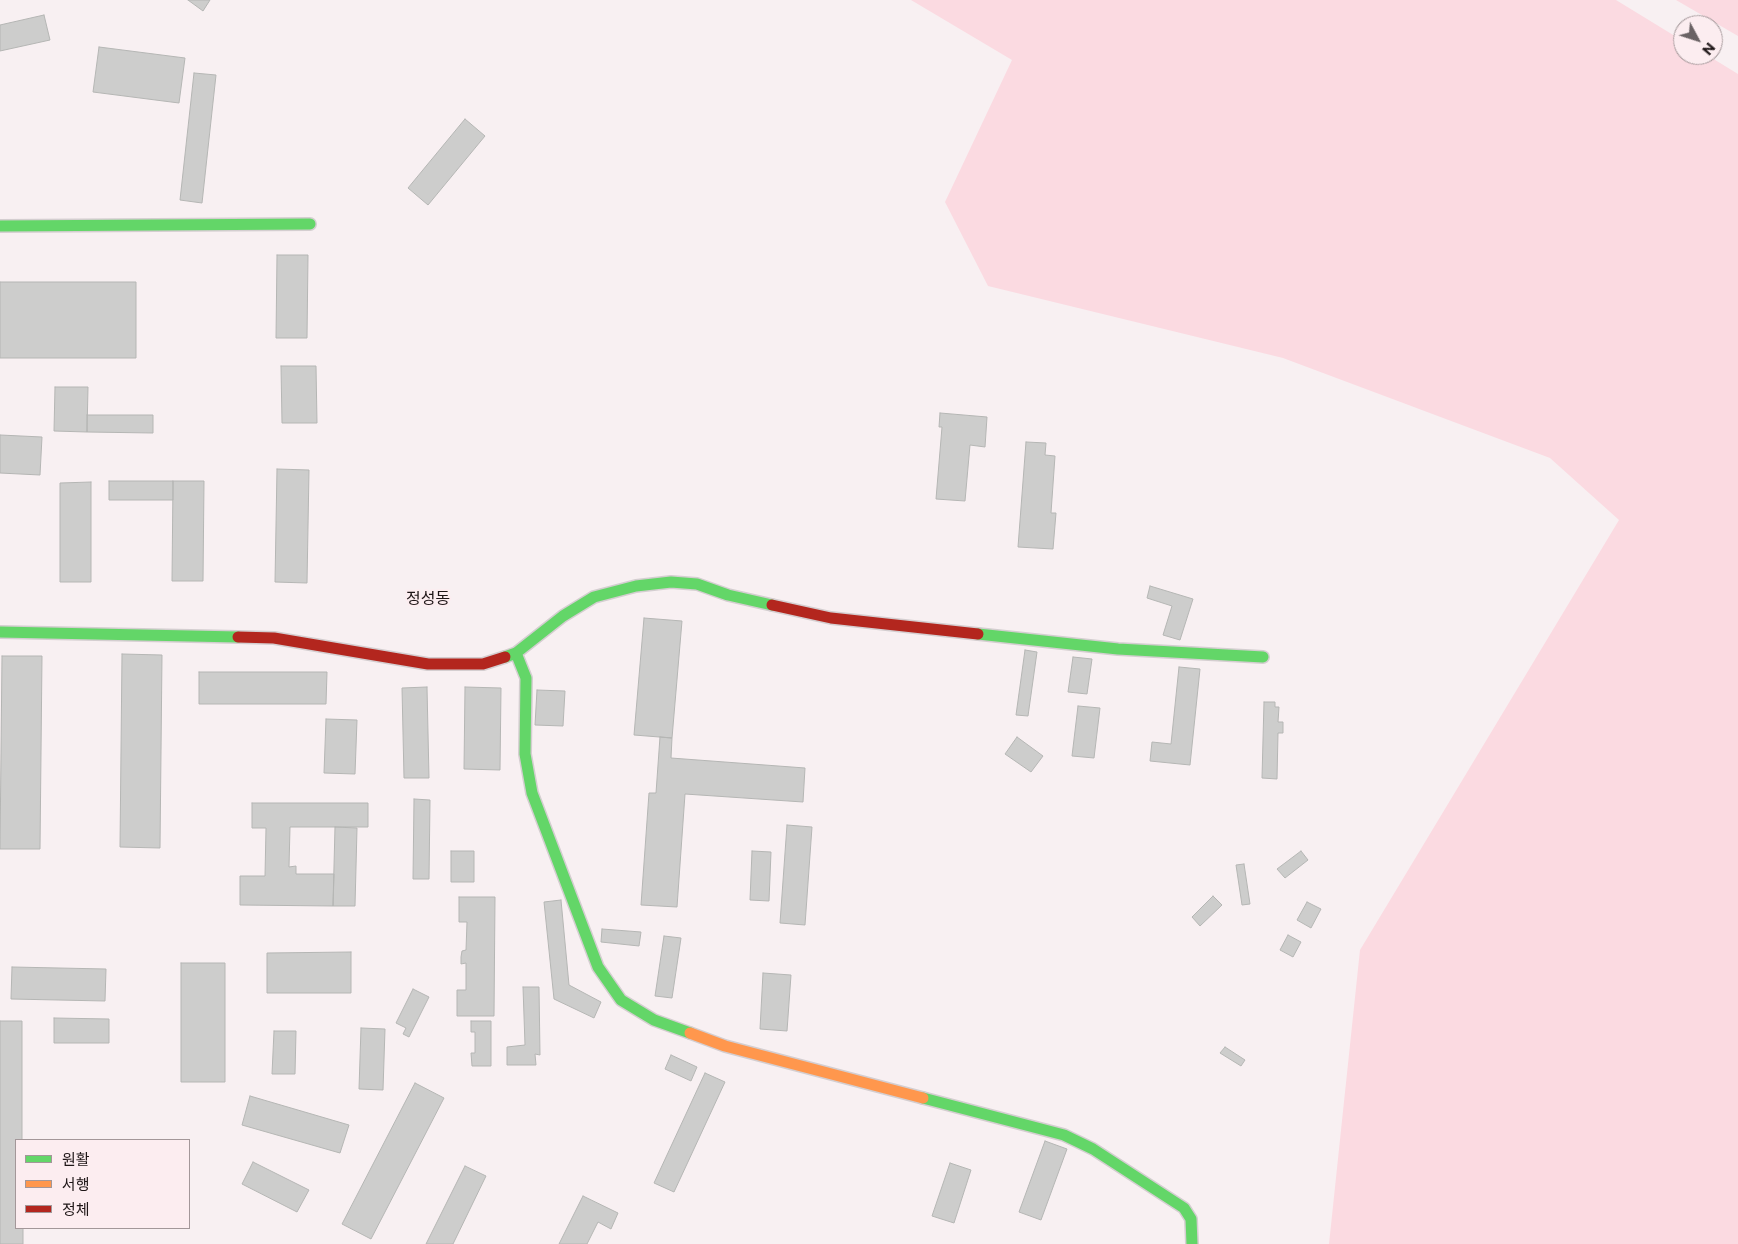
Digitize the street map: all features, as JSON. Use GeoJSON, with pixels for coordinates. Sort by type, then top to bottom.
{"type":"FeatureCollection","features":[{"type":"Feature","properties":{"kind":"street"},"geometry":{"type":"LineString","coordinates":[[0,226],[310,224]]}},
{"type":"Feature","properties":{"kind":"street"},"geometry":{"type":"LineString","coordinates":[[0,632],[274,638],[428,664],[484,664],[516,653],[563,616],[607,592],[671,582],[697,584],[728,595],[831,618],[1118,649],[1263,657]]}},
{"type":"Feature","properties":{"kind":"street"},"geometry":{"type":"LineString","coordinates":[[516,653],[526,678],[525,754],[532,793],[598,967],[621,1000],[654,1020],[725,1046],[1064,1135],[1093,1149],[1184,1208],[1191,1219],[1192,1244]]}},
{"type":"Feature","properties":{"kind":"shaded area"},"geometry":{"type":"Polygon","coordinates":[[[911,0],[1616,0],[1673,35],[1673,65],[1723,65],[1738,74],[1738,1244],[1329,1244],[1360,950],[1619,520],[1550,458],[1283,358],[988,286],[945,202],[1012,60],[911,0]]]}},
{"type":"Feature","properties":{"kind":"shaded area"},"geometry":{"type":"Polygon","coordinates":[[[1676,0],[1738,0],[1738,36],[1723,27],[1723,15],[1702,15],[1676,0]]]}},
{"type":"Feature","properties":{"kind":"building"},"geometry":{"type":"Polygon","coordinates":[[[188,0],[210,0],[203,11],[188,0]]]}},
{"type":"Feature","properties":{"kind":"building"},"geometry":{"type":"Polygon","coordinates":[[[44,15],[50,40],[0,51],[0,25],[44,15]]]}},
{"type":"Feature","properties":{"kind":"building"},"geometry":{"type":"Polygon","coordinates":[[[99,47],[185,58],[179,103],[93,92],[99,47]]]}},
{"type":"Feature","properties":{"kind":"building"},"geometry":{"type":"Polygon","coordinates":[[[194,73],[216,75],[202,203],[180,200],[194,73]]]}},
{"type":"Feature","properties":{"kind":"building"},"geometry":{"type":"Polygon","coordinates":[[[465,119],[485,136],[428,205],[408,188],[465,119]]]}},
{"type":"Feature","properties":{"kind":"building"},"geometry":{"type":"Polygon","coordinates":[[[277,255],[308,255],[307,338],[276,338],[277,255]]]}},
{"type":"Feature","properties":{"kind":"building"},"geometry":{"type":"Polygon","coordinates":[[[0,282],[136,282],[136,358],[0,358],[0,282]]]}},
{"type":"Feature","properties":{"kind":"building"},"geometry":{"type":"Polygon","coordinates":[[[281,366],[316,366],[317,423],[282,423],[281,366]]]}},
{"type":"Feature","properties":{"kind":"building"},"geometry":{"type":"Polygon","coordinates":[[[55,387],[88,387],[87,432],[54,431],[55,387]]]}},
{"type":"Feature","properties":{"kind":"building"},"geometry":{"type":"Polygon","coordinates":[[[940,413],[987,417],[985,447],[970,445],[965,501],[936,499],[942,427],[939,427],[940,413]]]}},
{"type":"Feature","properties":{"kind":"building"},"geometry":{"type":"Polygon","coordinates":[[[87,415],[153,415],[153,433],[87,432],[87,415]]]}},
{"type":"Feature","properties":{"kind":"building"},"geometry":{"type":"Polygon","coordinates":[[[0,435],[42,437],[40,475],[0,473],[0,435]]]}},
{"type":"Feature","properties":{"kind":"building"},"geometry":{"type":"Polygon","coordinates":[[[1026,442],[1046,443],[1045,455],[1055,456],[1051,513],[1056,513],[1053,549],[1018,547],[1026,442]]]}},
{"type":"Feature","properties":{"kind":"building"},"geometry":{"type":"Polygon","coordinates":[[[277,469],[309,470],[307,583],[275,582],[277,469]]]}},
{"type":"Feature","properties":{"kind":"building"},"geometry":{"type":"Polygon","coordinates":[[[109,481],[173,481],[173,500],[109,500],[109,481]]]}},
{"type":"Feature","properties":{"kind":"building"},"geometry":{"type":"Polygon","coordinates":[[[173,481],[204,481],[203,581],[172,581],[173,481]]]}},
{"type":"Feature","properties":{"kind":"building"},"geometry":{"type":"Polygon","coordinates":[[[91,482],[91,582],[60,582],[60,483],[91,482]]]}},
{"type":"Feature","properties":{"kind":"building"},"geometry":{"type":"Polygon","coordinates":[[[1150,586],[1193,599],[1180,640],[1163,635],[1172,606],[1147,598],[1150,586]]]}},
{"type":"Feature","properties":{"kind":"building"},"geometry":{"type":"Polygon","coordinates":[[[644,618],[682,621],[672,738],[634,735],[644,618]]]}},
{"type":"Feature","properties":{"kind":"building"},"geometry":{"type":"Polygon","coordinates":[[[1025,650],[1037,652],[1028,716],[1016,715],[1025,650]]]}},
{"type":"Feature","properties":{"kind":"building"},"geometry":{"type":"Polygon","coordinates":[[[122,654],[162,655],[160,848],[120,847],[122,654]]]}},
{"type":"Feature","properties":{"kind":"building"},"geometry":{"type":"Polygon","coordinates":[[[2,656],[42,656],[40,849],[0,849],[2,656]]]}},
{"type":"Feature","properties":{"kind":"building"},"geometry":{"type":"Polygon","coordinates":[[[1073,657],[1092,659],[1087,694],[1068,692],[1073,657]]]}},
{"type":"Feature","properties":{"kind":"building"},"geometry":{"type":"Polygon","coordinates":[[[1179,667],[1200,669],[1190,765],[1150,761],[1152,742],[1171,744],[1179,667]]]}},
{"type":"Feature","properties":{"kind":"building"},"geometry":{"type":"Polygon","coordinates":[[[199,672],[327,672],[326,704],[199,704],[199,672]]]}},
{"type":"Feature","properties":{"kind":"building"},"geometry":{"type":"Polygon","coordinates":[[[427,687],[429,778],[404,778],[402,688],[427,687]]]}},
{"type":"Feature","properties":{"kind":"building"},"geometry":{"type":"Polygon","coordinates":[[[465,687],[501,688],[500,770],[464,769],[465,687]]]}},
{"type":"Feature","properties":{"kind":"building"},"geometry":{"type":"Polygon","coordinates":[[[537,690],[565,691],[563,726],[535,725],[537,690]]]}},
{"type":"Feature","properties":{"kind":"building"},"geometry":{"type":"Polygon","coordinates":[[[1264,702],[1275,702],[1275,707],[1279,707],[1278,722],[1283,722],[1283,733],[1278,733],[1277,779],[1262,778],[1264,702]]]}},
{"type":"Feature","properties":{"kind":"building"},"geometry":{"type":"Polygon","coordinates":[[[1078,706],[1100,708],[1094,758],[1072,756],[1078,706]]]}},
{"type":"Feature","properties":{"kind":"building"},"geometry":{"type":"Polygon","coordinates":[[[326,719],[357,720],[355,774],[324,773],[326,719]]]}},
{"type":"Feature","properties":{"kind":"building"},"geometry":{"type":"Polygon","coordinates":[[[660,737],[672,738],[671,758],[805,768],[803,802],[685,794],[677,907],[641,905],[649,793],[656,793],[660,737]]]}},
{"type":"Feature","properties":{"kind":"building"},"geometry":{"type":"Polygon","coordinates":[[[1017,737],[1043,756],[1031,772],[1005,754],[1017,737]]]}},
{"type":"Feature","properties":{"kind":"building"},"geometry":{"type":"Polygon","coordinates":[[[414,799],[430,800],[429,879],[413,879],[414,799]]]}},
{"type":"Feature","properties":{"kind":"building"},"geometry":{"type":"Polygon","coordinates":[[[252,803],[368,803],[368,827],[290,827],[289,867],[296,866],[296,874],[334,874],[333,906],[240,905],[240,876],[265,876],[266,828],[252,828],[252,803]]]}},
{"type":"Feature","properties":{"kind":"building"},"geometry":{"type":"Polygon","coordinates":[[[787,825],[812,827],[805,925],[780,923],[787,825]]]}},
{"type":"Feature","properties":{"kind":"building"},"geometry":{"type":"Polygon","coordinates":[[[335,827],[357,828],[355,906],[333,906],[335,827]]]}},
{"type":"Feature","properties":{"kind":"building"},"geometry":{"type":"Polygon","coordinates":[[[451,851],[474,851],[474,882],[451,882],[451,851]]]}},
{"type":"Feature","properties":{"kind":"building"},"geometry":{"type":"Polygon","coordinates":[[[752,851],[771,852],[769,901],[750,900],[752,851]]]}},
{"type":"Feature","properties":{"kind":"building"},"geometry":{"type":"Polygon","coordinates":[[[1301,851],[1308,860],[1285,878],[1277,869],[1301,851]]]}},
{"type":"Feature","properties":{"kind":"building"},"geometry":{"type":"Polygon","coordinates":[[[1244,864],[1250,904],[1242,905],[1236,865],[1244,864]]]}},
{"type":"Feature","properties":{"kind":"building"},"geometry":{"type":"Polygon","coordinates":[[[1213,896],[1222,905],[1200,926],[1192,917],[1213,896]]]}},
{"type":"Feature","properties":{"kind":"building"},"geometry":{"type":"Polygon","coordinates":[[[459,897],[495,897],[494,1016],[457,1016],[457,990],[466,990],[466,963],[461,964],[461,957],[462,951],[466,950],[467,922],[459,922],[459,897]]]}},
{"type":"Feature","properties":{"kind":"building"},"geometry":{"type":"Polygon","coordinates":[[[561,900],[569,985],[601,1002],[594,1018],[554,999],[544,902],[561,900]]]}},
{"type":"Feature","properties":{"kind":"building"},"geometry":{"type":"Polygon","coordinates":[[[1307,902],[1321,909],[1311,928],[1297,920],[1307,902]]]}},
{"type":"Feature","properties":{"kind":"building"},"geometry":{"type":"Polygon","coordinates":[[[602,929],[641,932],[639,946],[601,942],[602,929]]]}},
{"type":"Feature","properties":{"kind":"building"},"geometry":{"type":"Polygon","coordinates":[[[1288,935],[1301,942],[1293,957],[1280,950],[1288,935]]]}},
{"type":"Feature","properties":{"kind":"building"},"geometry":{"type":"Polygon","coordinates":[[[664,936],[681,938],[672,998],[655,996],[664,936]]]}},
{"type":"Feature","properties":{"kind":"building"},"geometry":{"type":"Polygon","coordinates":[[[351,952],[351,993],[267,993],[267,953],[351,952]]]}},
{"type":"Feature","properties":{"kind":"building"},"geometry":{"type":"Polygon","coordinates":[[[181,963],[225,963],[225,1082],[181,1082],[181,963]]]}},
{"type":"Feature","properties":{"kind":"building"},"geometry":{"type":"Polygon","coordinates":[[[12,967],[106,969],[105,1001],[11,999],[12,967]]]}},
{"type":"Feature","properties":{"kind":"building"},"geometry":{"type":"Polygon","coordinates":[[[763,973],[791,975],[787,1031],[760,1029],[763,973]]]}},
{"type":"Feature","properties":{"kind":"building"},"geometry":{"type":"Polygon","coordinates":[[[523,987],[539,987],[540,1055],[535,1054],[536,1065],[507,1065],[507,1047],[525,1045],[523,987]]]}},
{"type":"Feature","properties":{"kind":"building"},"geometry":{"type":"Polygon","coordinates":[[[413,989],[429,997],[409,1037],[403,1034],[406,1028],[396,1023],[413,989]]]}},
{"type":"Feature","properties":{"kind":"building"},"geometry":{"type":"Polygon","coordinates":[[[54,1018],[109,1019],[109,1043],[54,1043],[54,1018]]]}},
{"type":"Feature","properties":{"kind":"building"},"geometry":{"type":"Polygon","coordinates":[[[0,1021],[22,1021],[22,1139],[15,1139],[15,1229],[23,1229],[23,1244],[0,1244],[0,1021]]]}},
{"type":"Feature","properties":{"kind":"building"},"geometry":{"type":"Polygon","coordinates":[[[471,1021],[491,1021],[491,1066],[472,1066],[471,1053],[475,1053],[475,1032],[471,1032],[471,1021]]]}},
{"type":"Feature","properties":{"kind":"building"},"geometry":{"type":"Polygon","coordinates":[[[361,1028],[385,1029],[383,1090],[359,1089],[361,1028]]]}},
{"type":"Feature","properties":{"kind":"building"},"geometry":{"type":"Polygon","coordinates":[[[274,1031],[296,1031],[295,1074],[272,1074],[274,1031]]]}},
{"type":"Feature","properties":{"kind":"building"},"geometry":{"type":"Polygon","coordinates":[[[1225,1047],[1245,1060],[1241,1066],[1220,1053],[1225,1047]]]}},
{"type":"Feature","properties":{"kind":"building"},"geometry":{"type":"Polygon","coordinates":[[[671,1055],[697,1067],[691,1081],[665,1069],[671,1055]]]}},
{"type":"Feature","properties":{"kind":"building"},"geometry":{"type":"Polygon","coordinates":[[[705,1073],[725,1082],[674,1192],[654,1183],[705,1073]]]}},
{"type":"Feature","properties":{"kind":"building"},"geometry":{"type":"Polygon","coordinates":[[[415,1083],[444,1098],[371,1239],[342,1224],[415,1083]]]}},
{"type":"Feature","properties":{"kind":"building"},"geometry":{"type":"Polygon","coordinates":[[[250,1096],[349,1125],[340,1153],[242,1125],[250,1096]]]}},
{"type":"Feature","properties":{"kind":"building"},"geometry":{"type":"Polygon","coordinates":[[[1045,1141],[1067,1149],[1041,1220],[1019,1212],[1045,1141]]]}},
{"type":"Feature","properties":{"kind":"building"},"geometry":{"type":"Polygon","coordinates":[[[253,1162],[309,1190],[297,1212],[242,1184],[253,1162]]]}},
{"type":"Feature","properties":{"kind":"building"},"geometry":{"type":"Polygon","coordinates":[[[950,1163],[971,1170],[954,1223],[932,1216],[950,1163]]]}},
{"type":"Feature","properties":{"kind":"building"},"geometry":{"type":"Polygon","coordinates":[[[465,1166],[486,1176],[453,1244],[426,1244],[465,1166]]]}},
{"type":"Feature","properties":{"kind":"building"},"geometry":{"type":"Polygon","coordinates":[[[583,1196],[618,1213],[611,1229],[598,1222],[587,1244],[559,1244],[583,1196]]]}},
{"type":"Feature","properties":{"kind":"traffic: fast"},"geometry":{"type":"LineString","coordinates":[[0,226],[310,224]]}},
{"type":"Feature","properties":{"kind":"traffic: fast"},"geometry":{"type":"LineString","coordinates":[[505,657],[516,653],[563,616],[594,597],[636,586],[671,582],[697,584],[728,595],[772,605]]}},
{"type":"Feature","properties":{"kind":"traffic: fast"},"geometry":{"type":"LineString","coordinates":[[0,632],[238,637]]}},
{"type":"Feature","properties":{"kind":"traffic: fast"},"geometry":{"type":"LineString","coordinates":[[978,634],[1118,649],[1263,657]]}},
{"type":"Feature","properties":{"kind":"traffic: fast"},"geometry":{"type":"LineString","coordinates":[[516,653],[526,678],[525,754],[532,793],[598,967],[621,1000],[654,1020],[690,1033]]}},
{"type":"Feature","properties":{"kind":"traffic: fast"},"geometry":{"type":"LineString","coordinates":[[923,1098],[1064,1135],[1093,1149],[1184,1208],[1191,1219],[1192,1244]]}},
{"type":"Feature","properties":{"kind":"traffic: slow"},"geometry":{"type":"LineString","coordinates":[[690,1033],[725,1046],[923,1098]]}},
{"type":"Feature","properties":{"kind":"traffic: jam"},"geometry":{"type":"LineString","coordinates":[[772,605],[831,618],[978,634]]}},
{"type":"Feature","properties":{"kind":"traffic: jam"},"geometry":{"type":"LineString","coordinates":[[238,637],[274,638],[428,664],[483,664],[505,657]]}},
{"type":"Feature","properties":{"kind":"district","name":"정성동"},"geometry":{"type":"Point","coordinates":[428,599]}}]}
